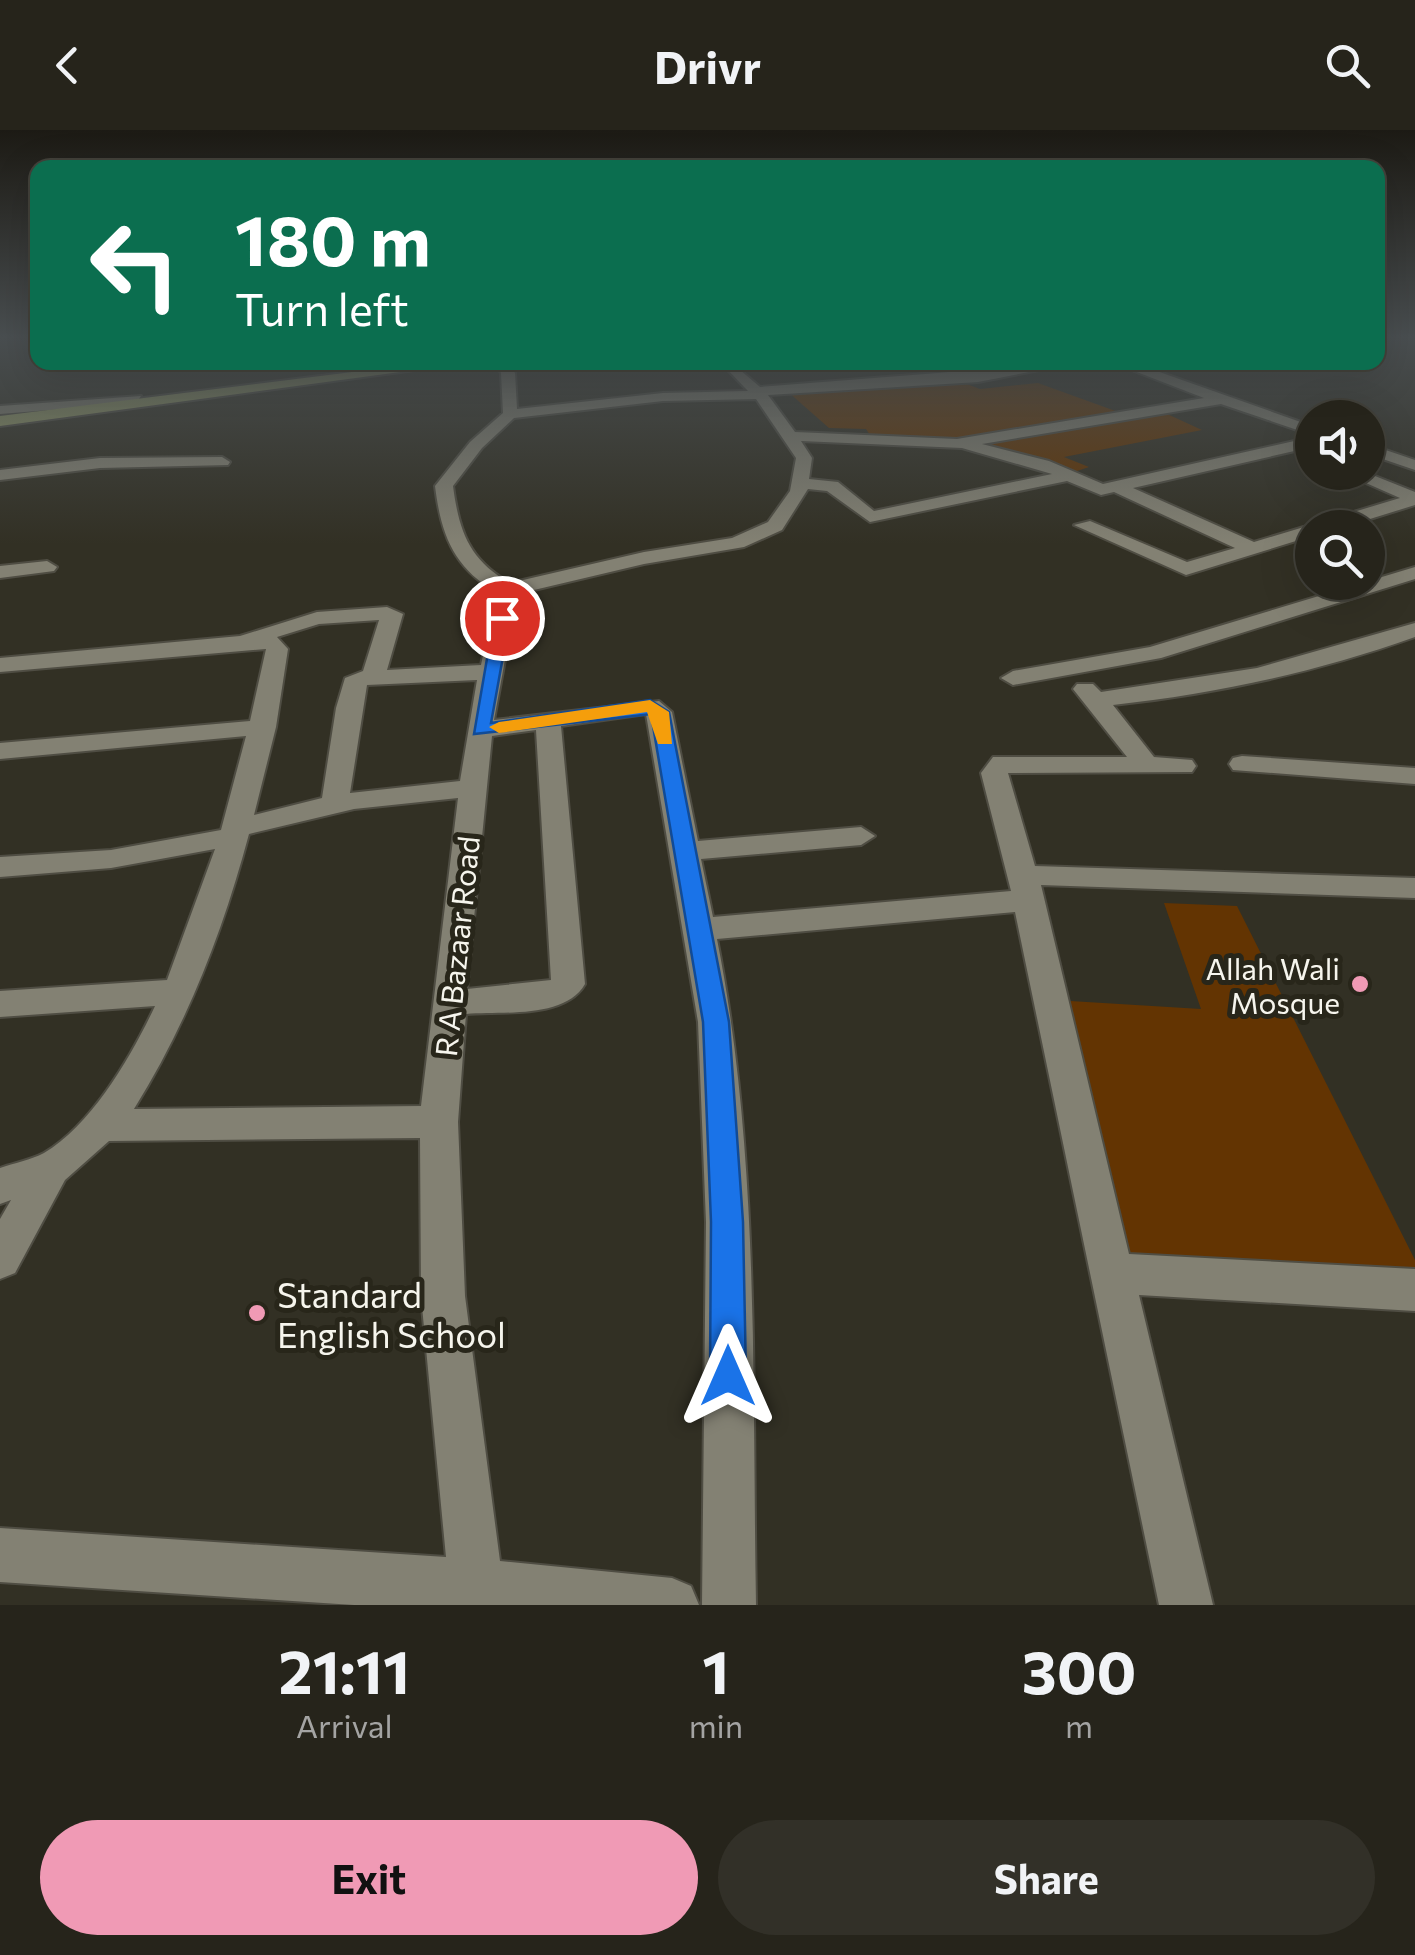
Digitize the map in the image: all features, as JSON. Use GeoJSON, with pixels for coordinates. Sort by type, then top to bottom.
{"type":"FeatureCollection","features":[{"type":"Feature","properties":{"kind":"main road"},"geometry":{"type":"LineString","coordinates":[[0,415],[72,407]]}},
{"type":"Feature","properties":{"kind":"street"},"geometry":{"type":"LineString","coordinates":[[0,415],[69,407]]}},
{"type":"Feature","properties":{"kind":"street"},"geometry":{"type":"LineString","coordinates":[[510,407],[510,414]]}},
{"type":"Feature","properties":{"kind":"street"},"geometry":{"type":"LineString","coordinates":[[575,407],[510,414],[476,445],[444,486],[449,531],[474,573],[507,590],[644,558],[738,543],[774,526],[800,483],[804,458],[767,407]]}},
{"type":"Feature","properties":{"kind":"street"},"geometry":{"type":"LineString","coordinates":[[957,444],[1176,407]]}},
{"type":"Feature","properties":{"kind":"street"},"geometry":{"type":"LineString","coordinates":[[1244,407],[1295,425]]}},
{"type":"Feature","properties":{"kind":"street"},"geometry":{"type":"LineString","coordinates":[[790,436],[957,444],[1043,464],[1094,489],[1295,446]]}},
{"type":"Feature","properties":{"kind":"street"},"geometry":{"type":"LineString","coordinates":[[1281,449],[1295,454]]}},
{"type":"Feature","properties":{"kind":"street"},"geometry":{"type":"LineString","coordinates":[[1385,454],[1415,464]]}},
{"type":"Feature","properties":{"kind":"street"},"geometry":{"type":"LineString","coordinates":[[0,475],[100,463],[222,462]]}},
{"type":"Feature","properties":{"kind":"street"},"geometry":{"type":"LineString","coordinates":[[800,483],[832,486],[870,517],[1067,476]]}},
{"type":"Feature","properties":{"kind":"street"},"geometry":{"type":"LineString","coordinates":[[1115,486],[1252,548]]}},
{"type":"Feature","properties":{"kind":"street"},"geometry":{"type":"LineString","coordinates":[[1385,486],[1415,498]]}},
{"type":"Feature","properties":{"kind":"street"},"geometry":{"type":"LineString","coordinates":[[1377,510],[1415,498]]}},
{"type":"Feature","properties":{"kind":"street"},"geometry":{"type":"LineString","coordinates":[[1083,525],[1186,569],[1295,535]]}},
{"type":"Feature","properties":{"kind":"street"},"geometry":{"type":"LineString","coordinates":[[0,572],[47,566]]}},
{"type":"Feature","properties":{"kind":"street"},"geometry":{"type":"LineString","coordinates":[[1013,678],[1069,672],[1153,653],[1415,573]]}},
{"type":"Feature","properties":{"kind":"street","name":"R A Bazaar Road"},"geometry":{"type":"LineString","coordinates":[[476,1586],[443,1296],[439,1122],[480,730],[507,590]]}},
{"type":"Feature","properties":{"kind":"street"},"geometry":{"type":"LineString","coordinates":[[228,644],[317,618],[392,614],[373,676]]}},
{"type":"Feature","properties":{"kind":"street"},"geometry":{"type":"LineString","coordinates":[[1095,700],[1164,693],[1344,656],[1415,630]]}},
{"type":"Feature","properties":{"kind":"street"},"geometry":{"type":"LineString","coordinates":[[1389,640],[1415,651]]}},
{"type":"Feature","properties":{"kind":"street"},"geometry":{"type":"LineString","coordinates":[[0,665],[274,643],[263,727],[236,833],[221,888],[180,992],[106,1126],[49,1172],[0,1260]]}},
{"type":"Feature","properties":{"kind":"street"},"geometry":{"type":"LineString","coordinates":[[335,801],[354,682],[373,676],[491,672]]}},
{"type":"Feature","properties":{"kind":"street"},"geometry":{"type":"LineString","coordinates":[[1069,672],[1127,736],[1145,765]]}},
{"type":"Feature","properties":{"kind":"street"},"geometry":{"type":"LineString","coordinates":[[480,730],[656,708],[716,1022],[727,1222],[729,1605]]}},
{"type":"Feature","properties":{"kind":"street"},"geometry":{"type":"LineString","coordinates":[[450,1004],[556,994],[568,984],[548,720]]}},
{"type":"Feature","properties":{"kind":"street"},"geometry":{"type":"LineString","coordinates":[[0,751],[263,727]]}},
{"type":"Feature","properties":{"kind":"street"},"geometry":{"type":"LineString","coordinates":[[1184,766],[1002,763],[994,773],[1026,888],[1186,1605]]}},
{"type":"Feature","properties":{"kind":"street"},"geometry":{"type":"LineString","coordinates":[[1242,764],[1415,776]]}},
{"type":"Feature","properties":{"kind":"street"},"geometry":{"type":"LineString","coordinates":[[0,867],[111,859],[236,833],[335,801],[397,792],[473,790]]}},
{"type":"Feature","properties":{"kind":"street"},"geometry":{"type":"LineString","coordinates":[[685,852],[861,836]]}},
{"type":"Feature","properties":{"kind":"street"},"geometry":{"type":"LineString","coordinates":[[701,929],[1026,888],[1415,888]]}},
{"type":"Feature","properties":{"kind":"street"},"geometry":{"type":"LineString","coordinates":[[0,1004],[180,992]]}},
{"type":"Feature","properties":{"kind":"street"},"geometry":{"type":"LineString","coordinates":[[106,1126],[439,1122]]}},
{"type":"Feature","properties":{"kind":"street"},"geometry":{"type":"LineString","coordinates":[[0,1186],[49,1172]]}},
{"type":"Feature","properties":{"kind":"street"},"geometry":{"type":"LineString","coordinates":[[1112,1273],[1415,1290]]}},
{"type":"Feature","properties":{"kind":"street"},"geometry":{"type":"LineString","coordinates":[[0,1556],[476,1586],[672,1605]]}},
{"type":"Feature","properties":{"kind":"shaded area"},"geometry":{"type":"Polygon","coordinates":[[[805,407],[1104,407],[1121,413],[952,441],[829,428],[805,407]]]}},
{"type":"Feature","properties":{"kind":"shaded area"},"geometry":{"type":"Polygon","coordinates":[[[1165,413],[1202,430],[1064,457],[1089,467],[1074,472],[973,445],[1165,413]]]}},
{"type":"Feature","properties":{"kind":"shaded area"},"geometry":{"type":"Polygon","coordinates":[[[1164,903],[1237,906],[1415,1260],[1415,1270],[1116,1259],[1054,1000],[1201,1009],[1164,903]]]}},
{"type":"Feature","properties":{"kind":"slow traffic"},"geometry":{"type":"LineString","coordinates":[[499,727],[650,706],[660,712],[665,740]]}},
{"type":"Feature","properties":{"kind":"place","name":"Allah Wali Mosque"},"geometry":{"type":"Point","coordinates":[1360,984]}},
{"type":"Feature","properties":{"kind":"place","name":"Standard English School"},"geometry":{"type":"Point","coordinates":[257,1313]}},
{"type":"Feature","properties":{"kind":"route"},"geometry":{"type":"LineString","coordinates":[[502,618],[480,730],[650,706],[660,712],[716,1022],[727,1222],[728,1376]]}}]}
